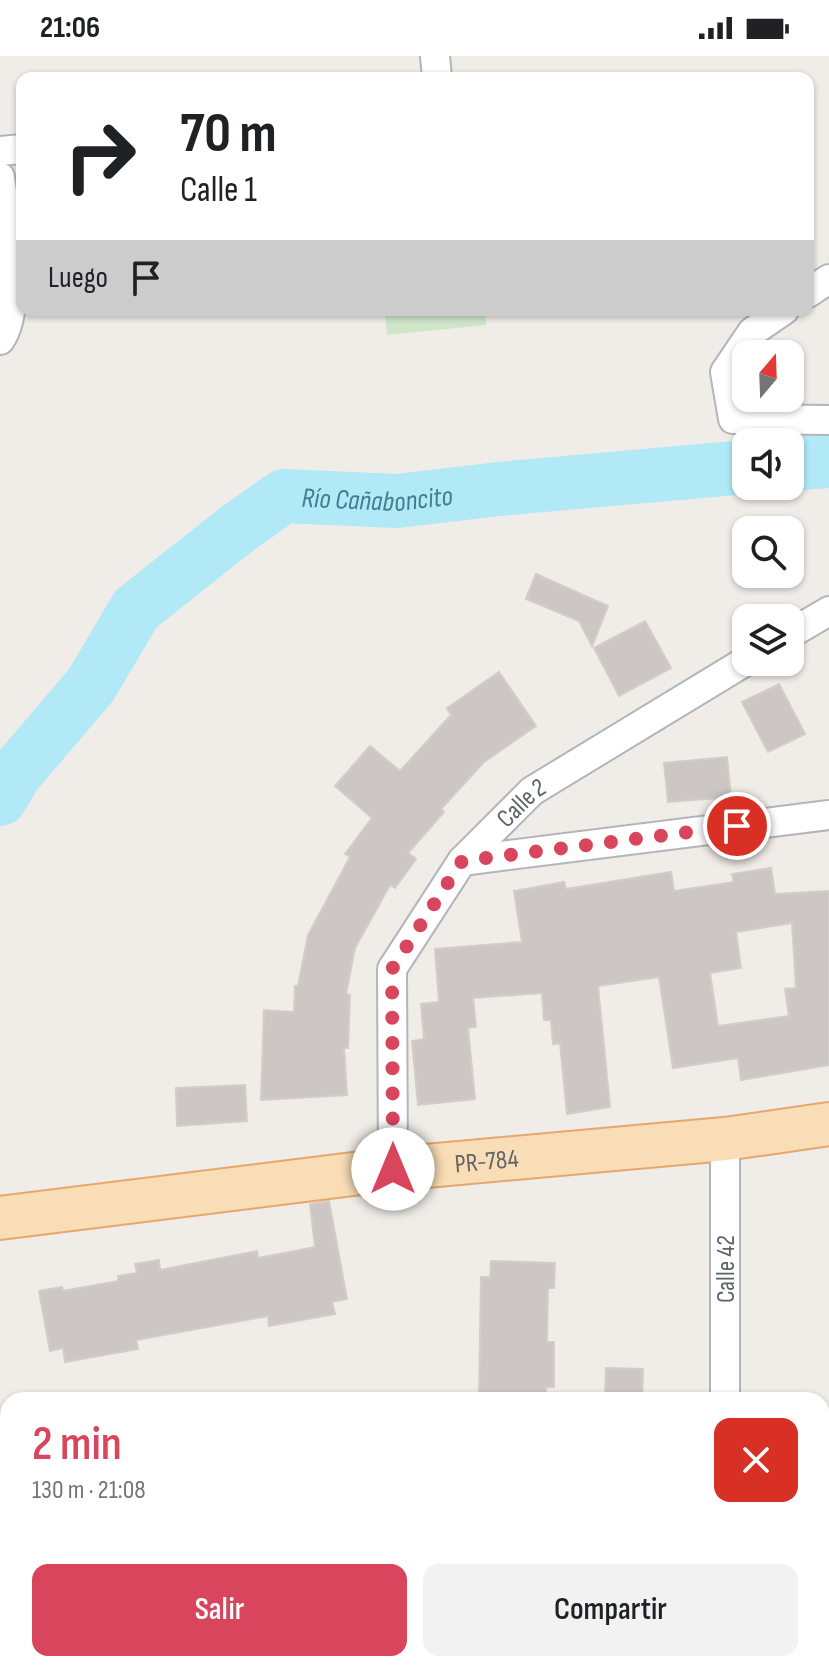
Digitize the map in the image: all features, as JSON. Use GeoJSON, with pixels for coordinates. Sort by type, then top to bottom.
{"type":"FeatureCollection","features":[{"type":"Feature","properties":{"kind":"main road","name":"PR-784"},"geometry":{"type":"LineString","coordinates":[[0,1218],[393,1169],[725,1139],[829,1124]]}},
{"type":"Feature","properties":{"kind":"street"},"geometry":{"type":"LineString","coordinates":[[0,177],[13,291],[6,331],[0,340]]}},
{"type":"Feature","properties":{"kind":"street"},"geometry":{"type":"LineString","coordinates":[[775,316],[752,332],[725,372],[733,419],[829,420]]}},
{"type":"Feature","properties":{"kind":"street"},"geometry":{"type":"LineString","coordinates":[[804,626],[829,611]]}},
{"type":"Feature","properties":{"kind":"street","name":"Calle 2"},"geometry":{"type":"LineString","coordinates":[[393,1169],[392,969],[462,861],[532,791],[732,670]]}},
{"type":"Feature","properties":{"kind":"street"},"geometry":{"type":"LineString","coordinates":[[462,861],[829,815]]}},
{"type":"Feature","properties":{"kind":"street","name":"Calle 42"},"geometry":{"type":"LineString","coordinates":[[725,1139],[725,1392]]}},
{"type":"Feature","properties":{"kind":"green space"},"geometry":{"type":"Polygon","coordinates":[[[385,316],[485,316],[486,325],[387,335],[385,316]]]}},
{"type":"Feature","properties":{"kind":"building"},"geometry":{"type":"Polygon","coordinates":[[[536,574],[608,606],[592,646],[579,621],[526,599],[536,574]]]}},
{"type":"Feature","properties":{"kind":"building"},"geometry":{"type":"Polygon","coordinates":[[[645,621],[671,668],[619,696],[594,648],[645,621]]]}},
{"type":"Feature","properties":{"kind":"building"},"geometry":{"type":"Polygon","coordinates":[[[499,672],[536,726],[484,762],[441,809],[444,812],[408,853],[416,859],[395,888],[390,885],[355,948],[346,994],[350,995],[348,1048],[344,1048],[347,1095],[261,1100],[264,1010],[294,1012],[295,986],[298,986],[308,935],[350,857],[345,854],[372,818],[335,786],[370,746],[400,771],[451,715],[447,708],[499,672]]]}},
{"type":"Feature","properties":{"kind":"building"},"geometry":{"type":"Polygon","coordinates":[[[779,684],[805,734],[768,752],[742,702],[779,684]]]}},
{"type":"Feature","properties":{"kind":"building"},"geometry":{"type":"Polygon","coordinates":[[[727,757],[731,797],[668,802],[664,763],[727,757]]]}},
{"type":"Feature","properties":{"kind":"building"},"geometry":{"type":"Polygon","coordinates":[[[771,868],[775,894],[829,891],[829,1065],[741,1080],[738,1058],[673,1068],[659,977],[598,986],[610,1107],[567,1114],[560,1043],[553,1044],[551,1020],[544,1020],[542,993],[473,998],[476,1027],[468,1028],[475,1099],[418,1105],[412,1041],[424,1039],[421,1004],[439,1002],[435,949],[522,942],[514,891],[564,882],[566,889],[671,872],[674,891],[734,882],[732,874],[771,868]],[[792,923],[736,932],[741,968],[710,973],[718,1026],[789,1016],[785,989],[796,988],[792,923]]]}},
{"type":"Feature","properties":{"kind":"building"},"geometry":{"type":"Polygon","coordinates":[[[245,1085],[247,1121],[177,1126],[176,1088],[245,1085]]]}},
{"type":"Feature","properties":{"kind":"building"},"geometry":{"type":"Polygon","coordinates":[[[329,1201],[347,1299],[332,1302],[335,1314],[269,1326],[268,1316],[136,1340],[138,1349],[65,1362],[63,1348],[50,1351],[39,1291],[62,1287],[63,1291],[118,1281],[118,1276],[137,1273],[135,1264],[159,1260],[160,1270],[257,1251],[258,1258],[315,1247],[310,1204],[329,1201]]]}},
{"type":"Feature","properties":{"kind":"building"},"geometry":{"type":"Polygon","coordinates":[[[491,1261],[555,1263],[554,1288],[548,1288],[547,1342],[554,1342],[554,1387],[546,1387],[546,1392],[479,1392],[481,1277],[490,1277],[491,1261]]]}},
{"type":"Feature","properties":{"kind":"building"},"geometry":{"type":"Polygon","coordinates":[[[606,1368],[643,1369],[642,1392],[605,1392],[606,1368]]]}},
{"type":"Feature","properties":{"kind":"waterway","name":"Río Cañaboncito"},"geometry":{"type":"LineString","coordinates":[[804,463],[829,461]]}},
{"type":"Feature","properties":{"kind":"waterway","name":"Río Cañaboncito"},"geometry":{"type":"LineString","coordinates":[[0,799],[15,774],[91,685],[136,609],[284,496],[397,501],[732,468]]}},
{"type":"Feature","properties":{"kind":"route"},"geometry":{"type":"LineString","coordinates":[[393,1169],[392,969],[462,861],[737,826]]}}]}
